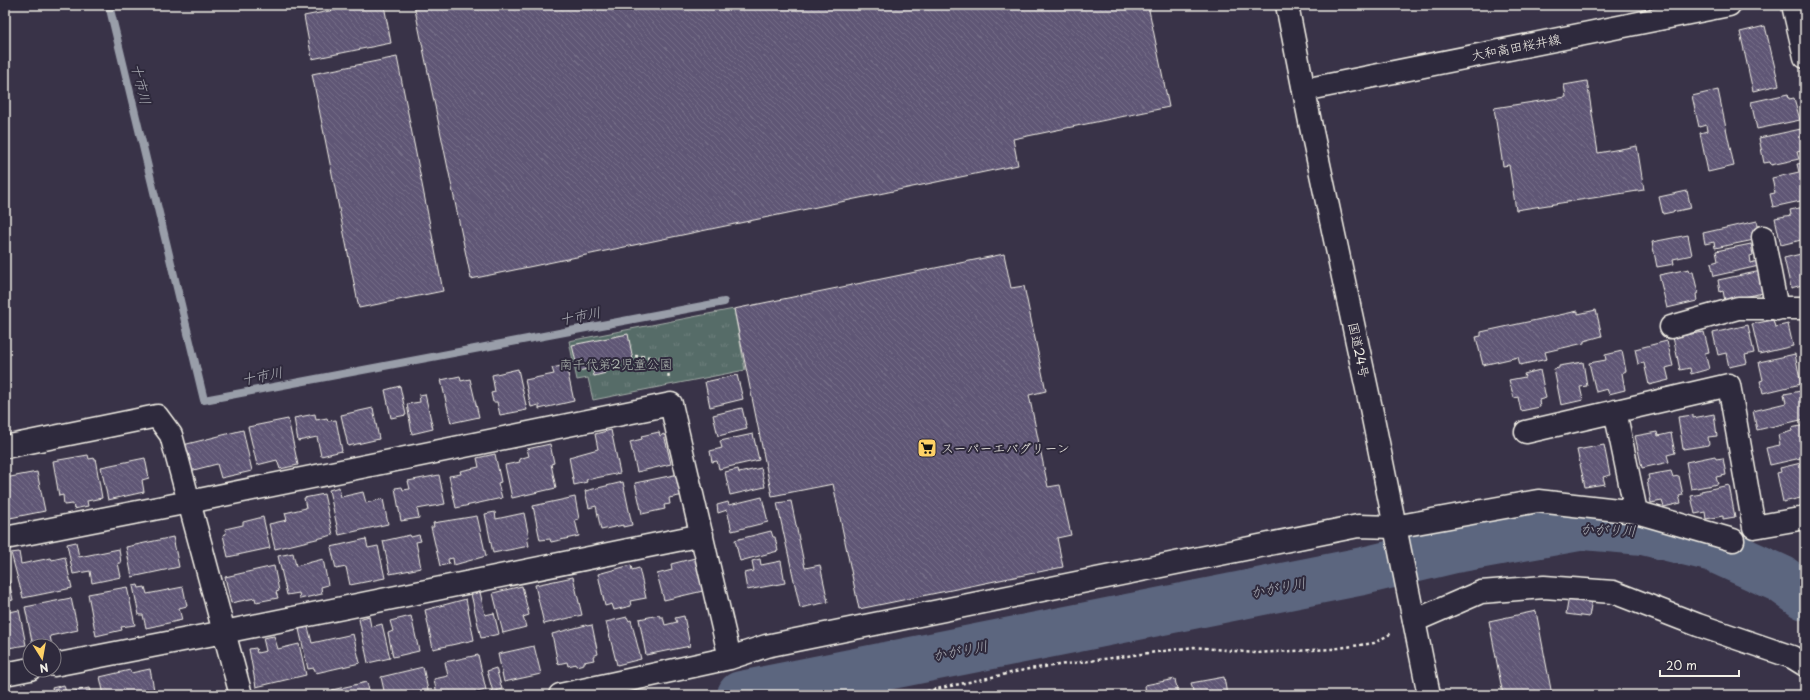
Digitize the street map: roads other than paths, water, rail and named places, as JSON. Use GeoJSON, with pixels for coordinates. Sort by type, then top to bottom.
{"type":"FeatureCollection","features":[{"type":"Feature","properties":{"kind":"main road","name":"国道24号"},"geometry":{"type":"LineString","coordinates":[[1287,5],[1372,408],[1395,532],[1429,695]]}},
{"type":"Feature","properties":{"kind":"main road","name":"大和高田桜井線"},"geometry":{"type":"LineString","coordinates":[[1304,90],[1729,5]]}},
{"type":"Feature","properties":{"kind":"main road"},"geometry":{"type":"LineString","coordinates":[[1793,5],[1805,57]]}},
{"type":"Feature","properties":{"kind":"main road"},"geometry":{"type":"LineString","coordinates":[[1763,237],[1777,309]]}},
{"type":"Feature","properties":{"kind":"main road"},"geometry":{"type":"LineString","coordinates":[[1671,327],[1738,308],[1805,308]]}},
{"type":"Feature","properties":{"kind":"main road"},"geometry":{"type":"LineString","coordinates":[[1526,432],[1729,385],[1754,527],[1805,518]]}},
{"type":"Feature","properties":{"kind":"main road"},"geometry":{"type":"LineString","coordinates":[[5,538],[671,404],[730,658]]}},
{"type":"Feature","properties":{"kind":"main road"},"geometry":{"type":"LineString","coordinates":[[1615,411],[1636,512]]}},
{"type":"Feature","properties":{"kind":"main road"},"geometry":{"type":"LineString","coordinates":[[5,447],[157,416],[171,435],[241,695]]}},
{"type":"Feature","properties":{"kind":"main road"},"geometry":{"type":"LineString","coordinates":[[560,695],[730,658],[766,646],[1358,526],[1395,532],[1538,501],[1636,512],[1733,540]]}},
{"type":"Feature","properties":{"kind":"main road"},"geometry":{"type":"LineString","coordinates":[[62,663],[702,535]]}},
{"type":"Feature","properties":{"kind":"main road"},"geometry":{"type":"LineString","coordinates":[[1412,613],[1481,592],[1544,587],[1613,592],[1698,625],[1792,658],[1805,665]]}},
{"type":"Feature","properties":{"kind":"main road"},"geometry":{"type":"LineString","coordinates":[[5,674],[22,671]]}},
{"type":"Feature","properties":{"kind":"waterway","name":"十市川"},"geometry":{"type":"LineString","coordinates":[[109,5],[204,400],[724,302]]}},
{"type":"Feature","properties":{"kind":"waterway","name":"かがり川"},"geometry":{"type":"LineString","coordinates":[[741,695],[1363,571],[1455,549],[1584,526],[1643,531],[1713,548],[1781,579],[1805,596]]}},
{"type":"Feature","properties":{"kind":"place","name":"スーパーエバグリーン"},"geometry":{"type":"Point","coordinates":[927,448]}},
{"type":"Feature","properties":{"kind":"park label","name":"南千代第2児童公園"},"geometry":{"type":"Point","coordinates":[616,364]}}]}
